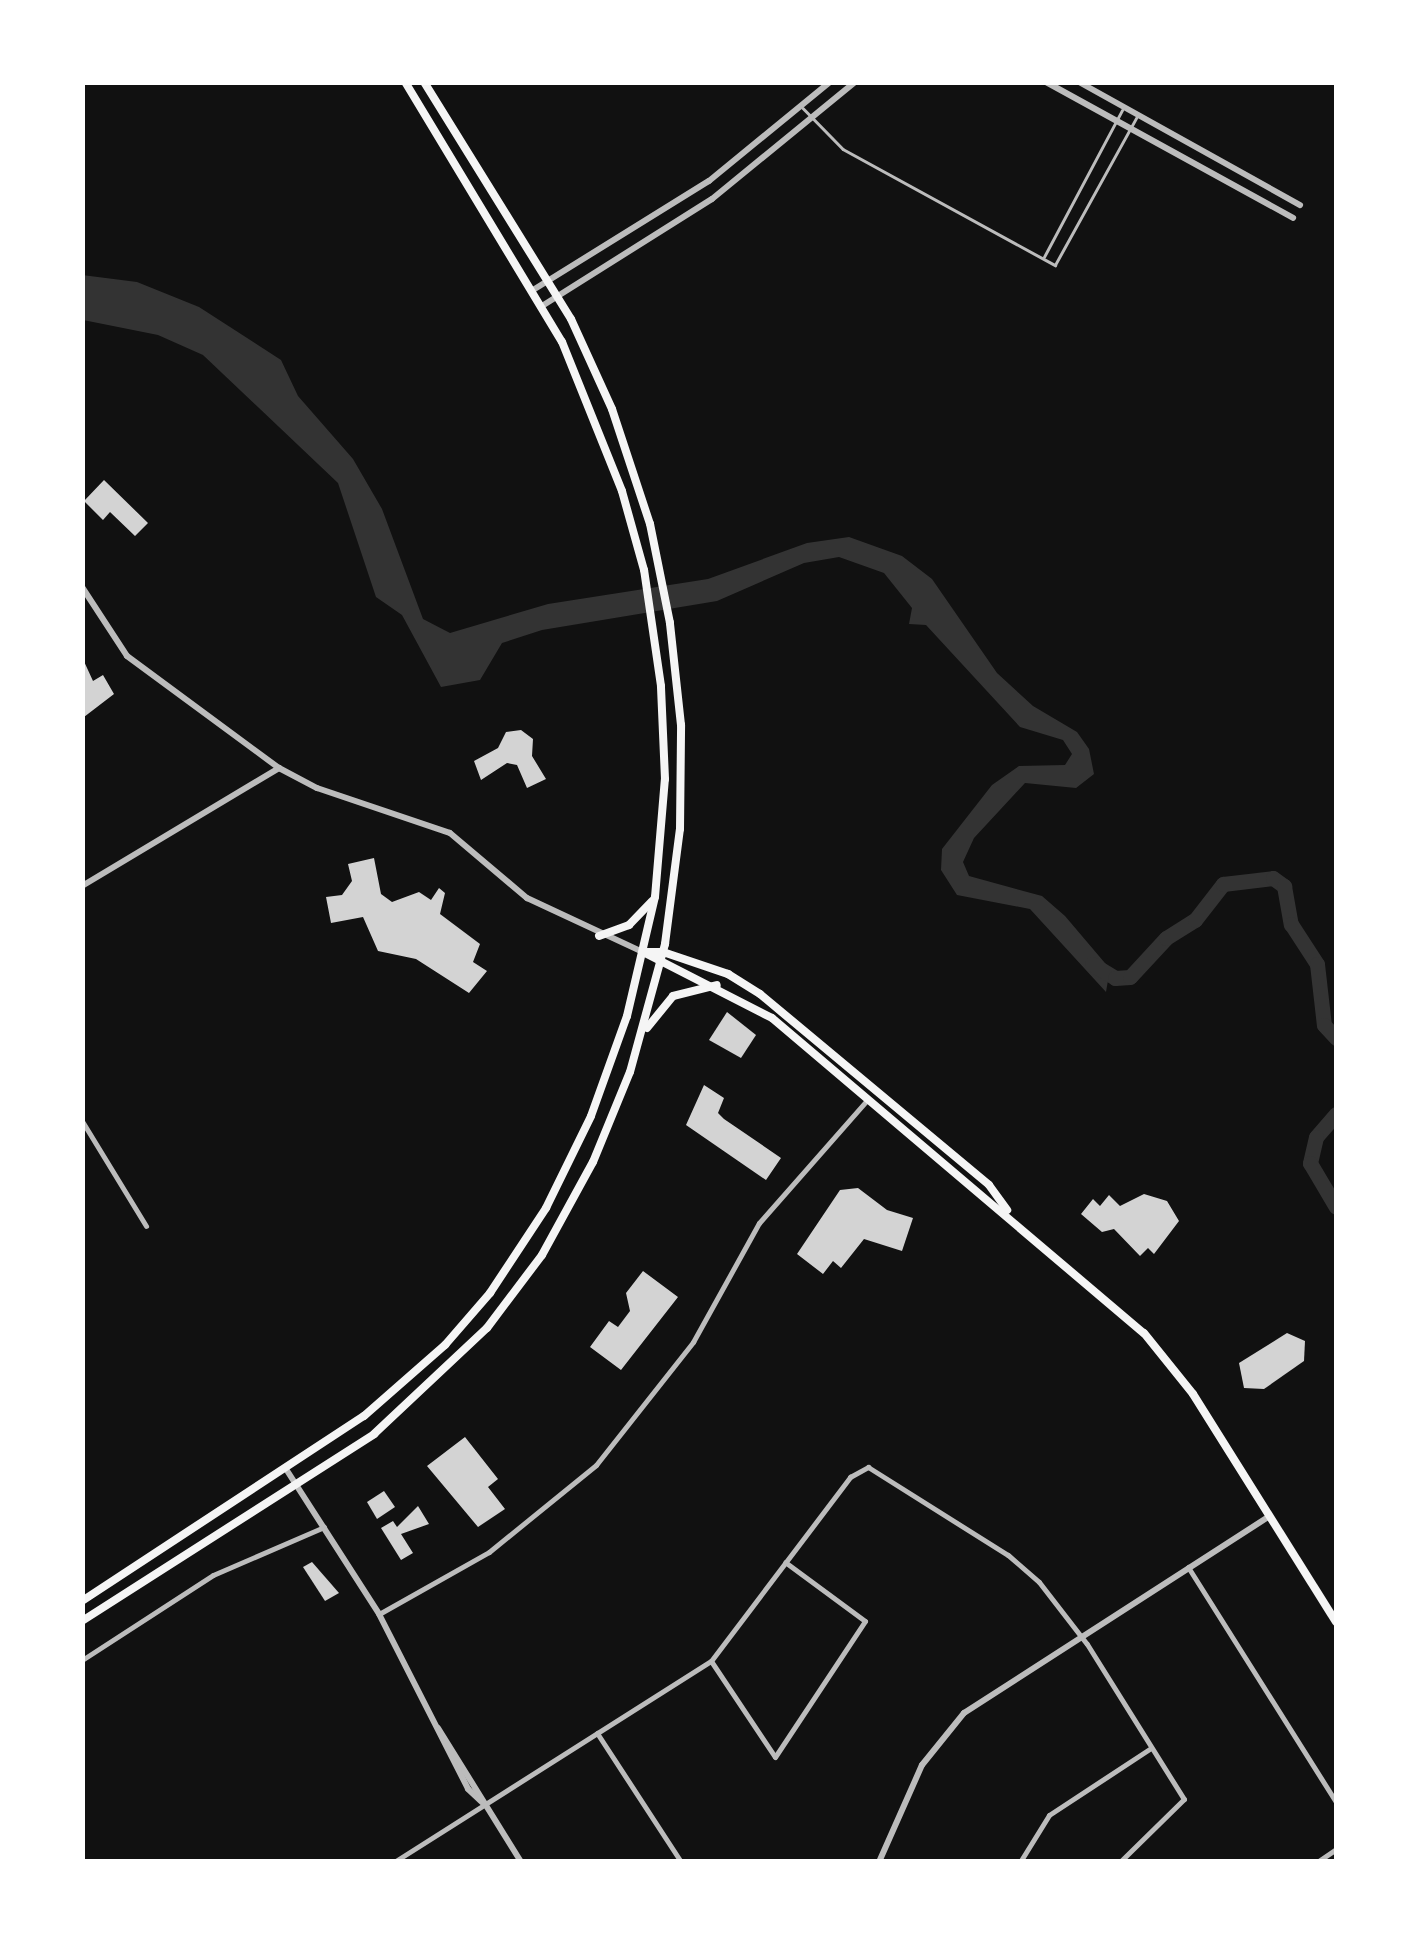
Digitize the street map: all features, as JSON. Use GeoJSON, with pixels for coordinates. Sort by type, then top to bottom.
{"type":"FeatureCollection","features":[{"type":"Feature","properties":{"kind":"main road"},"geometry":{"type":"LineString","coordinates":[[82,1600],[286,1469],[419,1370],[510,1267],[591,1116],[643,952],[655,897],[664,780],[653,626],[644,570],[598,421],[542,306],[406,82]]}},
{"type":"Feature","properties":{"kind":"main road"},"geometry":{"type":"LineString","coordinates":[[82,1621],[297,1486],[418,1399],[507,1304],[587,1174],[641,1036],[663,952],[681,792],[670,623],[662,567],[612,409],[558,297],[424,82]]}},
{"type":"Feature","properties":{"kind":"main road"},"geometry":{"type":"LineString","coordinates":[[599,936],[630,925],[655,897]]}},
{"type":"Feature","properties":{"kind":"main road"},"geometry":{"type":"LineString","coordinates":[[643,952],[663,952],[728,974],[760,994],[989,1185],[1010,1214]]}},
{"type":"Feature","properties":{"kind":"main road"},"geometry":{"type":"LineString","coordinates":[[643,952],[717,986],[772,1018],[1010,1214],[1160,1350],[1336,1622]]}},
{"type":"Feature","properties":{"kind":"main road"},"geometry":{"type":"LineString","coordinates":[[641,1036],[673,996],[717,986]]}},
{"type":"Feature","properties":{"kind":"street"},"geometry":{"type":"LineString","coordinates":[[533,290],[709,182],[830,82]]}},
{"type":"Feature","properties":{"kind":"street"},"geometry":{"type":"LineString","coordinates":[[542,306],[712,199],[855,82]]}},
{"type":"Feature","properties":{"kind":"street"},"geometry":{"type":"LineString","coordinates":[[1046,82],[1293,218]]}},
{"type":"Feature","properties":{"kind":"street"},"geometry":{"type":"LineString","coordinates":[[1080,82],[1300,205]]}},
{"type":"Feature","properties":{"kind":"street"},"geometry":{"type":"LineString","coordinates":[[82,587],[126,656],[279,768],[317,788],[450,833],[527,898],[599,936],[643,952]]}},
{"type":"Feature","properties":{"kind":"street"},"geometry":{"type":"LineString","coordinates":[[82,886],[279,768]]}},
{"type":"Feature","properties":{"kind":"street"},"geometry":{"type":"LineString","coordinates":[[379,1614],[489,1552],[596,1465],[693,1342],[758,1223],[876,1089]]}},
{"type":"Feature","properties":{"kind":"street"},"geometry":{"type":"LineString","coordinates":[[82,1121],[146,1226]]}},
{"type":"Feature","properties":{"kind":"street"},"geometry":{"type":"LineString","coordinates":[[394,1862],[711,1660],[784,1562],[863,1467],[1008,1555],[1082,1635],[1184,1799],[1120,1862]]}},
{"type":"Feature","properties":{"kind":"street"},"geometry":{"type":"LineString","coordinates":[[286,1469],[379,1614],[468,1789],[485,1804],[521,1862]]}},
{"type":"Feature","properties":{"kind":"street"},"geometry":{"type":"LineString","coordinates":[[879,1862],[906,1794],[940,1740],[982,1698],[1270,1516]]}},
{"type":"Feature","properties":{"kind":"street"},"geometry":{"type":"LineString","coordinates":[[82,1660],[213,1575],[324,1527]]}},
{"type":"Feature","properties":{"kind":"street"},"geometry":{"type":"LineString","coordinates":[[711,1660],[775,1757],[865,1621],[784,1562]]}},
{"type":"Feature","properties":{"kind":"street"},"geometry":{"type":"LineString","coordinates":[[1188,1567],[1336,1802]]}},
{"type":"Feature","properties":{"kind":"street"},"geometry":{"type":"LineString","coordinates":[[597,1733],[681,1862]]}},
{"type":"Feature","properties":{"kind":"street"},"geometry":{"type":"LineString","coordinates":[[1020,1862],[1049,1816],[1151,1748]]}},
{"type":"Feature","properties":{"kind":"street"},"geometry":{"type":"LineString","coordinates":[[1317,1862],[1336,1849]]}},
{"type":"Feature","properties":{"kind":"lane"},"geometry":{"type":"LineString","coordinates":[[802,107],[843,149],[1055,265],[1138,115]]}},
{"type":"Feature","properties":{"kind":"lane"},"geometry":{"type":"LineString","coordinates":[[1043,259],[1124,107]]}},
{"type":"Feature","properties":{"kind":"shaded area"},"geometry":{"type":"Polygon","coordinates":[[[82,275],[137,282],[199,307],[281,360],[298,396],[353,459],[382,509],[423,619],[450,633],[548,604],[708,579],[807,543],[849,537],[902,556],[932,579],[997,673],[1033,706],[1077,732],[1089,749],[1094,774],[1076,788],[1025,783],[974,838],[963,862],[969,876],[1042,896],[1065,916],[1110,969],[1106,992],[1030,909],[957,895],[941,870],[942,849],[992,785],[1019,766],[1065,765],[1072,754],[1063,740],[1020,727],[926,625],[909,624],[912,608],[884,573],[839,557],[804,563],[717,601],[542,630],[502,643],[480,680],[441,687],[402,615],[376,597],[338,483],[203,355],[158,335],[83,320],[82,275]]]}},
{"type":"Feature","properties":{"kind":"building"},"geometry":{"type":"Polygon","coordinates":[[[104,480],[148,523],[135,536],[110,512],[103,520],[84,501],[104,480]]]}},
{"type":"Feature","properties":{"kind":"building"},"geometry":{"type":"Polygon","coordinates":[[[82,657],[93,681],[103,675],[114,694],[84,717],[82,657]]]}},
{"type":"Feature","properties":{"kind":"building"},"geometry":{"type":"Polygon","coordinates":[[[521,730],[533,739],[532,756],[546,779],[527,788],[517,765],[507,763],[481,780],[474,761],[498,748],[506,732],[521,730]]]}},
{"type":"Feature","properties":{"kind":"building"},"geometry":{"type":"Polygon","coordinates":[[[374,858],[381,894],[392,902],[419,892],[431,900],[439,888],[445,893],[440,914],[480,944],[473,962],[487,971],[469,993],[416,959],[378,951],[363,917],[331,923],[326,897],[342,895],[352,881],[348,864],[374,858]]]}},
{"type":"Feature","properties":{"kind":"building"},"geometry":{"type":"Polygon","coordinates":[[[727,1012],[756,1035],[741,1058],[709,1040],[727,1012]]]}},
{"type":"Feature","properties":{"kind":"building"},"geometry":{"type":"Polygon","coordinates":[[[704,1085],[724,1098],[718,1113],[724,1119],[781,1158],[766,1180],[686,1125],[704,1085]]]}},
{"type":"Feature","properties":{"kind":"building"},"geometry":{"type":"Polygon","coordinates":[[[858,1188],[887,1210],[913,1218],[902,1251],[864,1239],[841,1268],[833,1261],[823,1274],[797,1254],[840,1190],[858,1188]]]}},
{"type":"Feature","properties":{"kind":"building"},"geometry":{"type":"Polygon","coordinates":[[[1144,1194],[1167,1201],[1179,1221],[1154,1254],[1148,1248],[1140,1256],[1114,1229],[1102,1232],[1081,1214],[1093,1199],[1100,1206],[1109,1195],[1120,1206],[1144,1194]]]}},
{"type":"Feature","properties":{"kind":"building"},"geometry":{"type":"Polygon","coordinates":[[[643,1271],[678,1297],[621,1370],[590,1347],[609,1321],[618,1327],[630,1311],[626,1293],[643,1271]]]}},
{"type":"Feature","properties":{"kind":"building"},"geometry":{"type":"Polygon","coordinates":[[[1287,1333],[1305,1341],[1304,1361],[1264,1389],[1244,1388],[1239,1363],[1287,1333]]]}},
{"type":"Feature","properties":{"kind":"building"},"geometry":{"type":"Polygon","coordinates":[[[465,1437],[498,1479],[488,1487],[505,1509],[478,1527],[427,1466],[465,1437]]]}},
{"type":"Feature","properties":{"kind":"building"},"geometry":{"type":"Polygon","coordinates":[[[384,1491],[395,1507],[377,1519],[367,1502],[384,1491]]]}},
{"type":"Feature","properties":{"kind":"building"},"geometry":{"type":"Polygon","coordinates":[[[418,1506],[429,1524],[401,1534],[413,1553],[401,1560],[381,1528],[393,1521],[397,1527],[418,1506]]]}},
{"type":"Feature","properties":{"kind":"building"},"geometry":{"type":"Polygon","coordinates":[[[312,1562],[339,1593],[325,1601],[303,1567],[312,1562]]]}},
{"type":"Feature","properties":{"kind":"waterway"},"geometry":{"type":"LineString","coordinates":[[1092,964],[1115,978],[1130,977],[1166,938],[1195,920],[1223,884],[1273,878],[1284,886],[1291,924],[1317,964],[1324,1025],[1336,1038]]}},
{"type":"Feature","properties":{"kind":"waterway"},"geometry":{"type":"LineString","coordinates":[[1336,1114],[1316,1137],[1310,1163],[1336,1207]]}}]}
